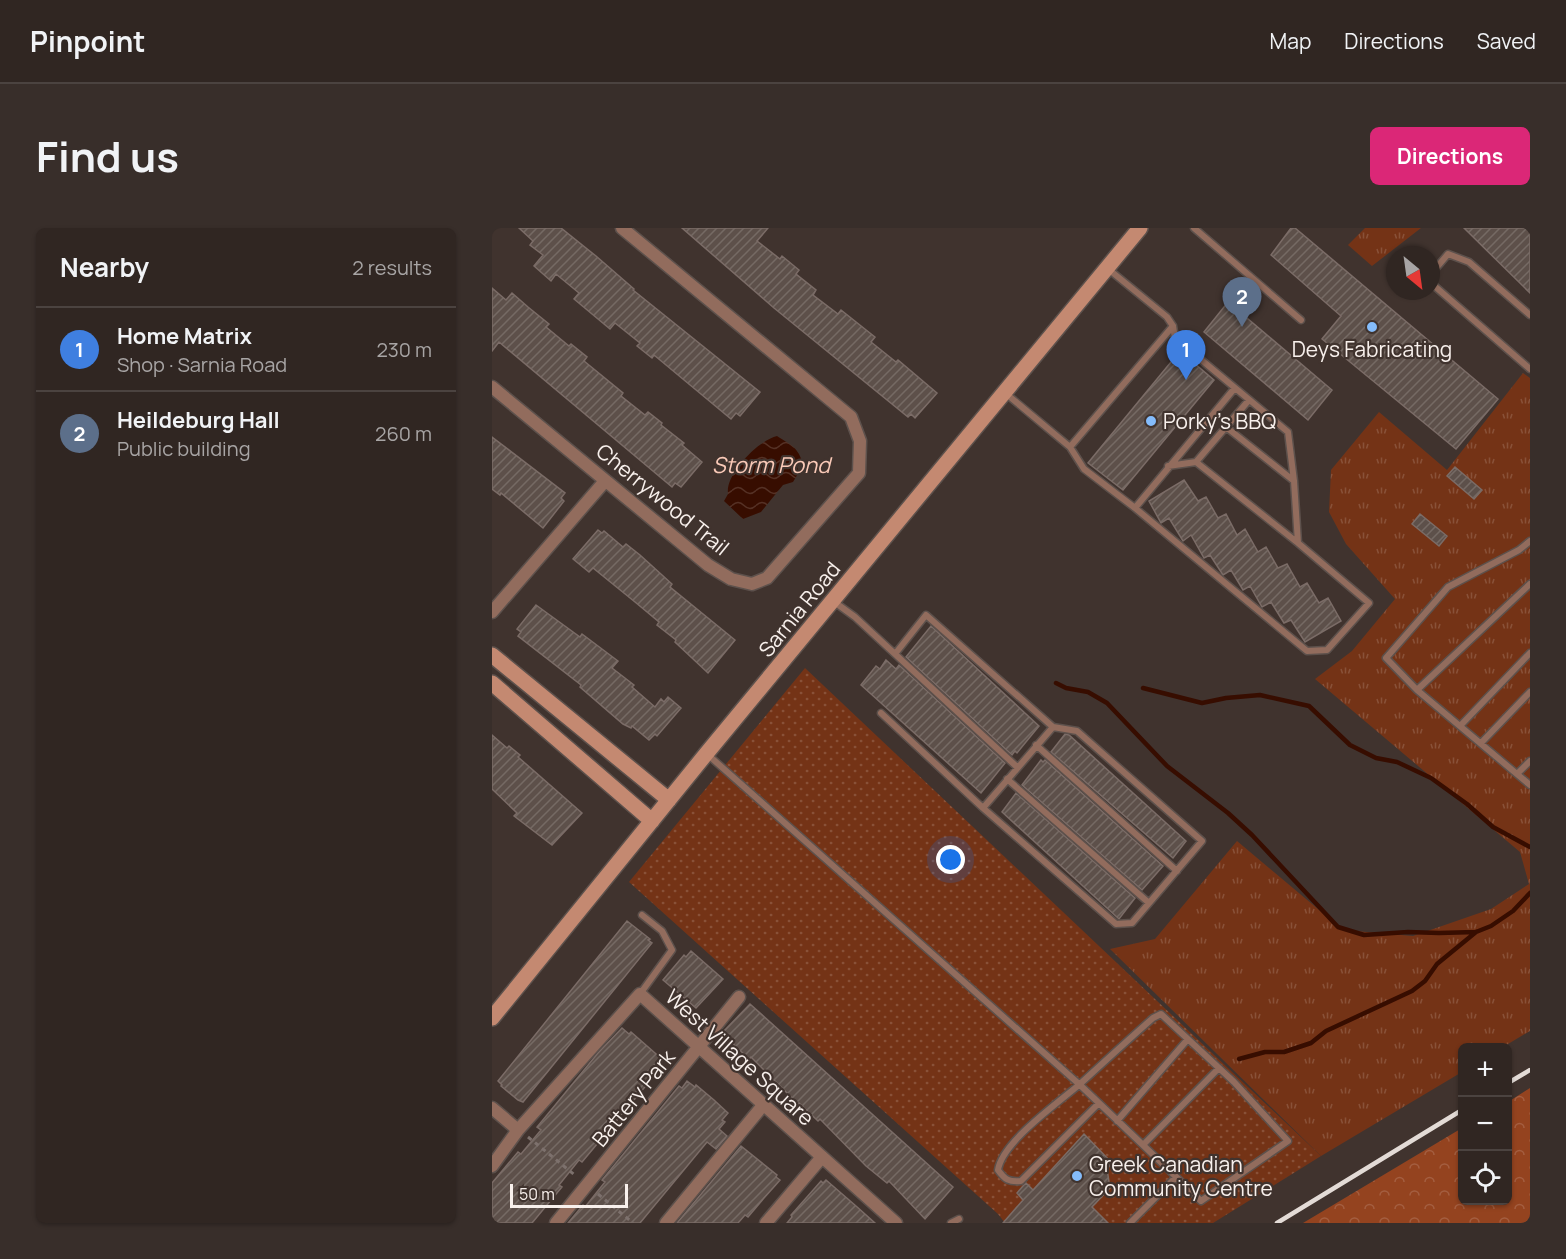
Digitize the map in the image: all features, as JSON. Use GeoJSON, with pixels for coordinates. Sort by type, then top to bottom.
{"type":"FeatureCollection","features":[{"type":"Feature","properties":{"kind":"main road","name":"Sarnia Road"},"geometry":{"type":"LineString","coordinates":[[492,1018],[706,754],[1140,228]]}},
{"type":"Feature","properties":{"kind":"main road"},"geometry":{"type":"LineString","coordinates":[[492,656],[669,800]]}},
{"type":"Feature","properties":{"kind":"main road"},"geometry":{"type":"LineString","coordinates":[[492,683],[652,821]]}},
{"type":"Feature","properties":{"kind":"street","name":"Cherrywood Trail"},"geometry":{"type":"LineString","coordinates":[[492,387],[708,565],[731,579],[752,584],[767,578],[859,473],[860,441],[851,417],[622,228]]}},
{"type":"Feature","properties":{"kind":"street"},"geometry":{"type":"LineString","coordinates":[[492,612],[605,481]]}},
{"type":"Feature","properties":{"kind":"street","name":"West Village Square"},"geometry":{"type":"LineString","coordinates":[[492,1166],[518,1130],[640,994],[896,1223]]}},
{"type":"Feature","properties":{"kind":"street","name":"Battery Park"},"geometry":{"type":"LineString","coordinates":[[556,1223],[739,997]]}},
{"type":"Feature","properties":{"kind":"street"},"geometry":{"type":"LineString","coordinates":[[666,1223],[764,1104]]}},
{"type":"Feature","properties":{"kind":"street"},"geometry":{"type":"LineString","coordinates":[[492,1108],[518,1130]]}},
{"type":"Feature","properties":{"kind":"street"},"geometry":{"type":"LineString","coordinates":[[768,1222],[822,1157]]}},
{"type":"Feature","properties":{"kind":"lane"},"geometry":{"type":"LineString","coordinates":[[1194,228],[1301,320]]}},
{"type":"Feature","properties":{"kind":"lane"},"geometry":{"type":"LineString","coordinates":[[1440,263],[1448,254],[1469,262],[1530,315]]}},
{"type":"Feature","properties":{"kind":"lane"},"geometry":{"type":"LineString","coordinates":[[1106,268],[1160,310],[1173,326],[1175,338],[1288,432],[1298,543]]}},
{"type":"Feature","properties":{"kind":"lane"},"geometry":{"type":"LineString","coordinates":[[1440,291],[1530,369]]}},
{"type":"Feature","properties":{"kind":"lane"},"geometry":{"type":"LineString","coordinates":[[1070,447],[1173,326]]}},
{"type":"Feature","properties":{"kind":"lane"},"geometry":{"type":"LineString","coordinates":[[1135,508],[1234,388]]}},
{"type":"Feature","properties":{"kind":"lane"},"geometry":{"type":"LineString","coordinates":[[1004,392],[1070,447],[1084,470],[1135,508],[1307,651],[1327,650],[1369,603],[1197,462]]}},
{"type":"Feature","properties":{"kind":"lane"},"geometry":{"type":"LineString","coordinates":[[1168,466],[1197,462],[1248,400]]}},
{"type":"Feature","properties":{"kind":"lane"},"geometry":{"type":"LineString","coordinates":[[1226,427],[1294,481]]}},
{"type":"Feature","properties":{"kind":"lane"},"geometry":{"type":"LineString","coordinates":[[1530,541],[1519,550],[1448,587],[1386,658],[1417,690],[1530,785]]}},
{"type":"Feature","properties":{"kind":"lane"},"geometry":{"type":"LineString","coordinates":[[1417,690],[1530,584]]}},
{"type":"Feature","properties":{"kind":"lane"},"geometry":{"type":"LineString","coordinates":[[832,601],[855,617],[1017,767]]}},
{"type":"Feature","properties":{"kind":"lane"},"geometry":{"type":"LineString","coordinates":[[881,713],[983,808],[1116,924],[1132,923],[1202,842],[1077,731],[1053,727],[926,615],[895,654]]}},
{"type":"Feature","properties":{"kind":"lane"},"geometry":{"type":"LineString","coordinates":[[1460,726],[1530,653]]}},
{"type":"Feature","properties":{"kind":"lane"},"geometry":{"type":"LineString","coordinates":[[1480,743],[1530,692]]}},
{"type":"Feature","properties":{"kind":"lane"},"geometry":{"type":"LineString","coordinates":[[983,808],[1053,727]]}},
{"type":"Feature","properties":{"kind":"lane"},"geometry":{"type":"LineString","coordinates":[[1036,745],[1177,871]]}},
{"type":"Feature","properties":{"kind":"lane"},"geometry":{"type":"LineString","coordinates":[[706,754],[1079,1084],[1099,1103],[1117,1121],[1201,1201],[1288,1141],[1219,1068],[1161,1014],[1153,1018],[1079,1084],[1032,1124],[999,1160],[998,1170],[1004,1178],[1011,1182],[1021,1181],[1099,1103]]}},
{"type":"Feature","properties":{"kind":"lane"},"geometry":{"type":"LineString","coordinates":[[1517,774],[1530,761]]}},
{"type":"Feature","properties":{"kind":"lane"},"geometry":{"type":"LineString","coordinates":[[1007,778],[1149,903]]}},
{"type":"Feature","properties":{"kind":"lane"},"geometry":{"type":"LineString","coordinates":[[640,994],[672,950],[662,931],[642,915]]}},
{"type":"Feature","properties":{"kind":"lane"},"geometry":{"type":"LineString","coordinates":[[1117,1121],[1188,1039]]}},
{"type":"Feature","properties":{"kind":"lane"},"geometry":{"type":"LineString","coordinates":[[1143,1145],[1219,1068]]}},
{"type":"Feature","properties":{"kind":"lane"},"geometry":{"type":"LineString","coordinates":[[1130,1223],[1176,1177]]}},
{"type":"Feature","properties":{"kind":"lane"},"geometry":{"type":"LineString","coordinates":[[951,1223],[959,1219]]}},
{"type":"Feature","properties":{"kind":"green space"},"geometry":{"type":"Polygon","coordinates":[[[1365,228],[1421,228],[1398,246],[1386,246],[1386,255],[1372,266],[1348,245],[1365,228]]]}},
{"type":"Feature","properties":{"kind":"green space"},"geometry":{"type":"Polygon","coordinates":[[[1523,373],[1530,378],[1530,1031],[1510,1043],[1458,1043],[1458,1074],[1321,1156],[1110,949],[1155,939],[1237,841],[1343,930],[1413,936],[1491,909],[1529,884],[1520,852],[1315,679],[1352,651],[1395,599],[1346,544],[1329,512],[1331,470],[1379,412],[1447,470],[1523,373]]]}},
{"type":"Feature","properties":{"kind":"green space"},"geometry":{"type":"Polygon","coordinates":[[[805,668],[1321,1156],[1213,1223],[1005,1223],[998,1214],[629,882],[805,668]]]}},
{"type":"Feature","properties":{"kind":"green space"},"geometry":{"type":"Polygon","coordinates":[[[1530,1088],[1530,1223],[1303,1223],[1458,1130],[1458,1205],[1512,1205],[1512,1099],[1530,1088]]]}},
{"type":"Feature","properties":{"kind":"water","name":"Storm Pond"},"geometry":{"type":"Polygon","coordinates":[[[777,436],[798,452],[802,461],[797,467],[799,472],[793,482],[783,485],[761,512],[743,519],[724,501],[732,477],[753,451],[777,436]]]}},
{"type":"Feature","properties":{"kind":"building"},"geometry":{"type":"Polygon","coordinates":[[[519,228],[561,228],[633,290],[760,392],[740,416],[736,413],[731,419],[654,355],[652,358],[637,346],[640,343],[615,323],[610,329],[574,299],[579,293],[556,274],[551,281],[534,266],[543,255],[530,245],[533,241],[519,228]]]}},
{"type":"Feature","properties":{"kind":"building"},"geometry":{"type":"Polygon","coordinates":[[[682,228],[768,228],[757,241],[780,259],[782,256],[799,270],[796,274],[816,290],[813,295],[838,314],[841,310],[875,337],[871,342],[896,362],[898,360],[937,393],[915,418],[911,414],[908,417],[774,308],[682,228]]]}},
{"type":"Feature","properties":{"kind":"building","name":"Deys Fabricating"},"geometry":{"type":"Polygon","coordinates":[[[1291,228],[1295,228],[1498,399],[1456,449],[1322,339],[1341,316],[1271,255],[1291,228]]]}},
{"type":"Feature","properties":{"kind":"building"},"geometry":{"type":"Polygon","coordinates":[[[1464,228],[1530,228],[1530,293],[1464,228]]]}},
{"type":"Feature","properties":{"kind":"building"},"geometry":{"type":"Polygon","coordinates":[[[492,288],[506,300],[512,293],[549,324],[546,327],[587,357],[584,361],[623,393],[621,396],[645,415],[648,412],[684,443],[682,445],[702,462],[681,487],[675,483],[672,487],[499,342],[492,351],[492,288]]]}},
{"type":"Feature","properties":{"kind":"building"},"geometry":{"type":"Polygon","coordinates":[[[1228,302],[1332,390],[1308,420],[1204,332],[1228,302]]]}},
{"type":"Feature","properties":{"kind":"building"},"geometry":{"type":"Polygon","coordinates":[[[1180,351],[1214,380],[1123,490],[1088,463],[1180,351]]]}},
{"type":"Feature","properties":{"kind":"building"},"geometry":{"type":"Polygon","coordinates":[[[492,437],[565,493],[561,498],[564,501],[543,528],[501,493],[500,495],[492,489],[492,437]]]}},
{"type":"Feature","properties":{"kind":"building"},"geometry":{"type":"Polygon","coordinates":[[[1455,467],[1482,490],[1474,499],[1447,476],[1455,467]]]}},
{"type":"Feature","properties":{"kind":"building"},"geometry":{"type":"Polygon","coordinates":[[[1184,480],[1198,501],[1206,497],[1218,518],[1226,514],[1237,535],[1245,529],[1258,552],[1266,547],[1278,568],[1287,564],[1300,587],[1307,583],[1319,603],[1328,598],[1341,621],[1305,642],[1291,620],[1284,623],[1271,602],[1262,607],[1250,586],[1243,590],[1231,570],[1223,575],[1210,555],[1204,558],[1191,535],[1183,541],[1169,518],[1161,523],[1149,501],[1184,480]]]}},
{"type":"Feature","properties":{"kind":"building"},"geometry":{"type":"Polygon","coordinates":[[[1420,514],[1447,536],[1439,546],[1412,524],[1420,514]]]}},
{"type":"Feature","properties":{"kind":"building"},"geometry":{"type":"Polygon","coordinates":[[[598,530],[602,533],[604,531],[623,547],[626,544],[640,555],[672,584],[670,587],[735,640],[708,673],[675,642],[676,640],[657,625],[659,622],[593,568],[589,572],[573,559],[598,530]]]}},
{"type":"Feature","properties":{"kind":"building"},"geometry":{"type":"Polygon","coordinates":[[[536,605],[580,637],[582,634],[618,661],[612,668],[634,685],[632,687],[655,707],[661,699],[664,702],[668,697],[681,708],[657,736],[655,734],[649,740],[632,726],[631,728],[623,724],[580,687],[581,685],[518,636],[521,632],[517,629],[536,605]]]}},
{"type":"Feature","properties":{"kind":"building"},"geometry":{"type":"Polygon","coordinates":[[[931,626],[1039,726],[1017,753],[1015,751],[1012,755],[906,657],[931,626]]]}},
{"type":"Feature","properties":{"kind":"building"},"geometry":{"type":"Polygon","coordinates":[[[886,660],[896,669],[899,665],[1005,763],[981,793],[861,685],[876,666],[880,669],[886,660]]]}},
{"type":"Feature","properties":{"kind":"building"},"geometry":{"type":"Polygon","coordinates":[[[1065,734],[1069,735],[1186,841],[1173,858],[1051,752],[1065,734]]]}},
{"type":"Feature","properties":{"kind":"building"},"geometry":{"type":"Polygon","coordinates":[[[492,735],[507,748],[509,746],[520,755],[518,757],[582,813],[552,845],[514,816],[517,813],[492,789],[492,735]]]}},
{"type":"Feature","properties":{"kind":"building"},"geometry":{"type":"Polygon","coordinates":[[[1041,760],[1043,762],[1045,760],[1163,866],[1142,890],[1022,785],[1041,760]]]}},
{"type":"Feature","properties":{"kind":"building"},"geometry":{"type":"Polygon","coordinates":[[[1016,793],[1135,898],[1119,919],[1002,812],[1016,793]]]}},
{"type":"Feature","properties":{"kind":"building"},"geometry":{"type":"Polygon","coordinates":[[[627,921],[652,943],[523,1102],[518,1100],[498,1081],[627,921]]]}},
{"type":"Feature","properties":{"kind":"building"},"geometry":{"type":"Polygon","coordinates":[[[691,951],[723,979],[696,1008],[663,980],[684,955],[686,957],[691,951]]]}},
{"type":"Feature","properties":{"kind":"building"},"geometry":{"type":"Polygon","coordinates":[[[750,1004],[953,1187],[925,1219],[889,1181],[887,1183],[866,1166],[820,1119],[818,1121],[798,1104],[751,1057],[749,1059],[722,1033],[750,1004]]]}},
{"type":"Feature","properties":{"kind":"building"},"geometry":{"type":"Polygon","coordinates":[[[622,1028],[629,1034],[631,1032],[663,1060],[657,1067],[660,1069],[582,1162],[579,1160],[559,1185],[562,1187],[532,1223],[492,1223],[492,1183],[518,1152],[521,1154],[541,1130],[537,1127],[598,1053],[622,1028]]]}},
{"type":"Feature","properties":{"kind":"building"},"geometry":{"type":"Polygon","coordinates":[[[687,1081],[695,1087],[696,1085],[728,1113],[719,1129],[727,1136],[716,1149],[707,1142],[640,1223],[568,1223],[583,1205],[585,1207],[605,1182],[602,1180],[679,1086],[682,1088],[687,1081]]]}},
{"type":"Feature","properties":{"kind":"building","name":"Greek Canadian Community Centre"},"geometry":{"type":"Polygon","coordinates":[[[1084,1134],[1112,1163],[1107,1169],[1110,1188],[1092,1207],[1108,1223],[1003,1223],[1023,1200],[1017,1193],[1023,1186],[1026,1183],[1033,1190],[1084,1134]]]}},
{"type":"Feature","properties":{"kind":"building"},"geometry":{"type":"Polygon","coordinates":[[[741,1146],[780,1180],[748,1217],[745,1215],[738,1223],[677,1223],[741,1146]]]}},
{"type":"Feature","properties":{"kind":"building"},"geometry":{"type":"Polygon","coordinates":[[[826,1180],[875,1223],[787,1223],[791,1215],[821,1181],[823,1183],[826,1180]]]}},
{"type":"Feature","properties":{"kind":"waterway"},"geometry":{"type":"LineString","coordinates":[[1056,683],[1066,688],[1088,692],[1107,703],[1167,766],[1228,813],[1252,835],[1338,927],[1364,935],[1408,932],[1476,932],[1491,926],[1513,911],[1530,893]]}},
{"type":"Feature","properties":{"kind":"waterway"},"geometry":{"type":"LineString","coordinates":[[1143,688],[1202,703],[1260,695],[1309,706],[1350,745],[1376,758],[1397,762],[1431,778],[1467,804],[1493,827],[1530,847]]}},
{"type":"Feature","properties":{"kind":"waterway"},"geometry":{"type":"LineString","coordinates":[[1239,1059],[1265,1052],[1284,1052],[1311,1043],[1326,1031],[1412,991],[1425,981],[1437,964],[1476,932]]}},
{"type":"Feature","properties":{"kind":"railway"},"geometry":{"type":"LineString","coordinates":[[1512,1081],[1530,1070]]}},
{"type":"Feature","properties":{"kind":"railway"},"geometry":{"type":"LineString","coordinates":[[1277,1223],[1458,1112]]}},
{"type":"Feature","properties":{"kind":"place","name":"Heildeburg Hall"},"geometry":{"type":"Point","coordinates":[1242,327]}},
{"type":"Feature","properties":{"kind":"place","name":"Deys Fabricating"},"geometry":{"type":"Point","coordinates":[1372,327]}},
{"type":"Feature","properties":{"kind":"place","name":"Home Matrix"},"geometry":{"type":"Point","coordinates":[1186,380]}},
{"type":"Feature","properties":{"kind":"place","name":"Porky's BBQ"},"geometry":{"type":"Point","coordinates":[1151,421]}},
{"type":"Feature","properties":{"kind":"place","name":"Greek Canadian Community Centre"},"geometry":{"type":"Point","coordinates":[1077,1176]}}]}
